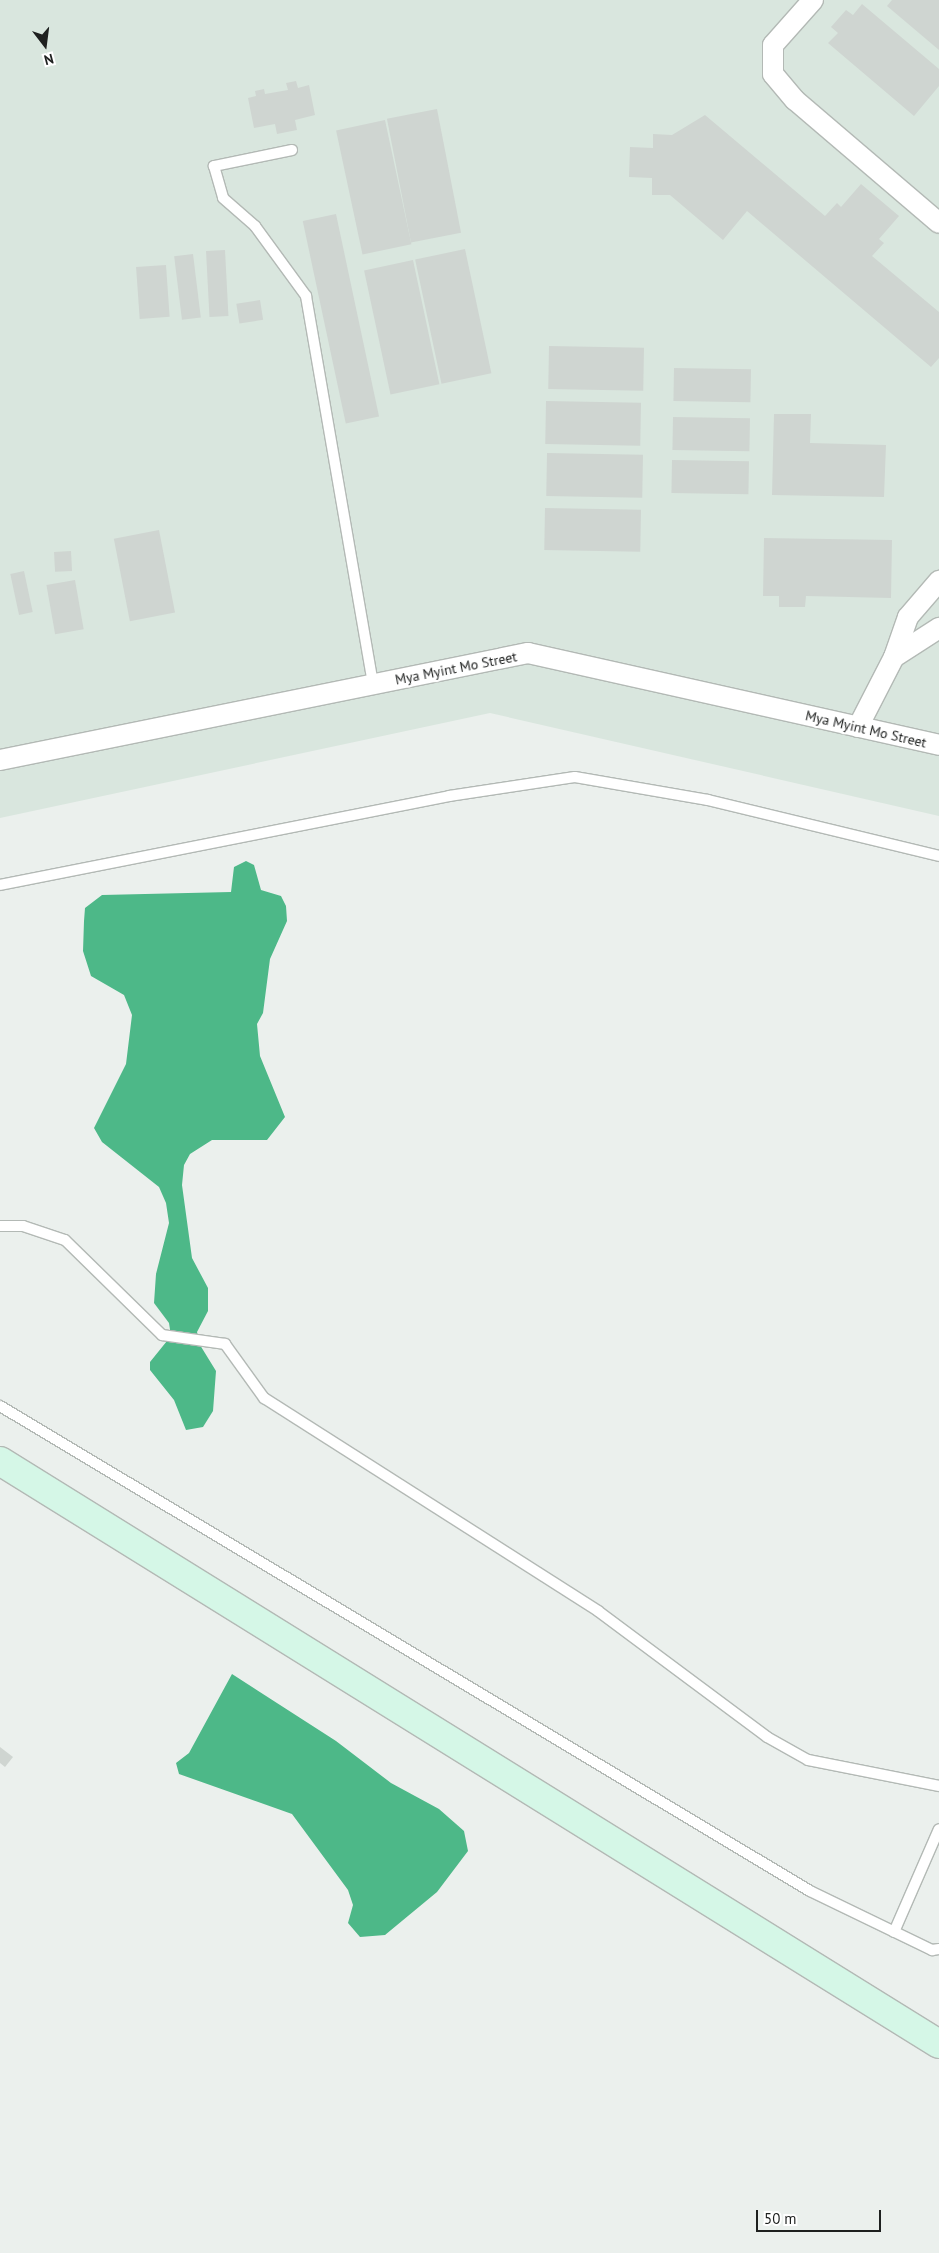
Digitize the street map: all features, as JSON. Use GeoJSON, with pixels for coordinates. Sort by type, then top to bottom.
{"type":"FeatureCollection","features":[{"type":"Feature","properties":{"kind":"main road"},"geometry":{"type":"LineString","coordinates":[[0,1461],[939,2044]]}},
{"type":"Feature","properties":{"kind":"street"},"geometry":{"type":"LineString","coordinates":[[813,0],[773,45],[773,74],[795,100],[939,222]]}},
{"type":"Feature","properties":{"kind":"street"},"geometry":{"type":"LineString","coordinates":[[858,727],[894,657],[908,617],[939,581]]}},
{"type":"Feature","properties":{"kind":"street"},"geometry":{"type":"LineString","coordinates":[[894,657],[939,628]]}},
{"type":"Feature","properties":{"kind":"street","name":"Mya Myint Mo Street"},"geometry":{"type":"LineString","coordinates":[[0,760],[528,653],[939,745]]}},
{"type":"Feature","properties":{"kind":"lane"},"geometry":{"type":"LineString","coordinates":[[292,150],[214,166],[224,198],[255,226],[306,296],[373,685]]}},
{"type":"Feature","properties":{"kind":"lane"},"geometry":{"type":"LineString","coordinates":[[0,886],[449,796],[575,777],[708,800],[939,856]]}},
{"type":"Feature","properties":{"kind":"lane"},"geometry":{"type":"LineString","coordinates":[[0,1226],[23,1226],[65,1240],[162,1335],[225,1344],[264,1398],[598,1611],[767,1737],[808,1760],[939,1786]]}},
{"type":"Feature","properties":{"kind":"lane"},"geometry":{"type":"LineString","coordinates":[[0,1406],[595,1766],[810,1891],[932,1950],[939,1949]]}},
{"type":"Feature","properties":{"kind":"lane"},"geometry":{"type":"LineString","coordinates":[[894,1932],[939,1829]]}},
{"type":"Feature","properties":{"kind":"shaded area"},"geometry":{"type":"Polygon","coordinates":[[[0,0],[939,0],[939,816],[490,713],[0,818],[0,0]]]}},
{"type":"Feature","properties":{"kind":"shaded area"},"geometry":{"type":"Polygon","coordinates":[[[246,861],[254,865],[261,890],[281,896],[286,906],[287,921],[270,959],[263,1013],[257,1024],[260,1056],[285,1117],[267,1140],[212,1140],[190,1154],[184,1165],[182,1185],[192,1258],[208,1288],[208,1311],[197,1332],[200,1345],[216,1371],[213,1411],[203,1427],[186,1430],[174,1400],[150,1370],[150,1362],[171,1336],[169,1323],[154,1303],[156,1274],[169,1223],[166,1203],[159,1187],[102,1142],[94,1128],[126,1064],[132,1015],[124,995],[91,976],[83,951],[85,908],[102,895],[231,892],[234,867],[246,861]]]}},
{"type":"Feature","properties":{"kind":"shaded area"},"geometry":{"type":"Polygon","coordinates":[[[232,1674],[336,1741],[391,1783],[439,1809],[464,1831],[468,1851],[437,1892],[385,1935],[360,1937],[348,1923],[353,1905],[348,1890],[292,1814],[179,1774],[176,1763],[189,1753],[232,1674]]]}},
{"type":"Feature","properties":{"kind":"building"},"geometry":{"type":"Polygon","coordinates":[[[892,0],[939,0],[939,50],[887,6],[892,0]]]}},
{"type":"Feature","properties":{"kind":"building"},"geometry":{"type":"Polygon","coordinates":[[[862,4],[939,69],[939,86],[914,116],[828,43],[838,33],[831,27],[846,10],[853,15],[862,4]]]}},
{"type":"Feature","properties":{"kind":"building"},"geometry":{"type":"Polygon","coordinates":[[[296,81],[298,88],[309,85],[315,115],[295,120],[297,130],[277,134],[275,124],[254,128],[248,98],[256,96],[255,91],[264,89],[265,94],[288,90],[286,83],[296,81]]]}},
{"type":"Feature","properties":{"kind":"building"},"geometry":{"type":"Polygon","coordinates":[[[437,109],[461,233],[411,242],[387,119],[437,109]]]}},
{"type":"Feature","properties":{"kind":"building"},"geometry":{"type":"Polygon","coordinates":[[[705,115],[825,216],[837,203],[841,207],[861,184],[899,216],[879,239],[884,243],[872,256],[939,312],[939,358],[931,367],[747,211],[723,240],[670,195],[652,195],[652,178],[629,177],[630,147],[653,148],[653,134],[672,135],[705,115]]]}},
{"type":"Feature","properties":{"kind":"building"},"geometry":{"type":"Polygon","coordinates":[[[385,120],[411,244],[362,255],[336,130],[385,120]]]}},
{"type":"Feature","properties":{"kind":"building"},"geometry":{"type":"Polygon","coordinates":[[[336,214],[379,416],[346,424],[303,221],[336,214]]]}},
{"type":"Feature","properties":{"kind":"building"},"geometry":{"type":"Polygon","coordinates":[[[465,249],[491,373],[442,384],[415,260],[465,249]]]}},
{"type":"Feature","properties":{"kind":"building"},"geometry":{"type":"Polygon","coordinates":[[[225,250],[228,316],[209,317],[206,251],[225,250]]]}},
{"type":"Feature","properties":{"kind":"building"},"geometry":{"type":"Polygon","coordinates":[[[193,254],[201,318],[182,320],[174,256],[193,254]]]}},
{"type":"Feature","properties":{"kind":"building"},"geometry":{"type":"Polygon","coordinates":[[[413,260],[439,384],[390,395],[364,270],[413,260]]]}},
{"type":"Feature","properties":{"kind":"building"},"geometry":{"type":"Polygon","coordinates":[[[166,265],[170,317],[140,319],[136,267],[166,265]]]}},
{"type":"Feature","properties":{"kind":"building"},"geometry":{"type":"Polygon","coordinates":[[[260,300],[263,320],[239,324],[236,304],[260,300]]]}},
{"type":"Feature","properties":{"kind":"building"},"geometry":{"type":"Polygon","coordinates":[[[549,346],[644,348],[643,391],[548,389],[549,346]]]}},
{"type":"Feature","properties":{"kind":"building"},"geometry":{"type":"Polygon","coordinates":[[[674,368],[751,369],[750,402],[673,401],[674,368]]]}},
{"type":"Feature","properties":{"kind":"building"},"geometry":{"type":"Polygon","coordinates":[[[546,401],[641,403],[640,446],[545,444],[546,401]]]}},
{"type":"Feature","properties":{"kind":"building"},"geometry":{"type":"Polygon","coordinates":[[[774,414],[811,414],[810,443],[886,445],[884,497],[772,495],[774,414]]]}},
{"type":"Feature","properties":{"kind":"building"},"geometry":{"type":"Polygon","coordinates":[[[673,417],[750,418],[749,451],[672,450],[673,417]]]}},
{"type":"Feature","properties":{"kind":"building"},"geometry":{"type":"Polygon","coordinates":[[[547,453],[643,455],[642,498],[546,496],[547,453]]]}},
{"type":"Feature","properties":{"kind":"building"},"geometry":{"type":"Polygon","coordinates":[[[672,460],[749,461],[748,494],[671,493],[672,460]]]}},
{"type":"Feature","properties":{"kind":"building"},"geometry":{"type":"Polygon","coordinates":[[[545,508],[641,510],[640,552],[544,550],[545,508]]]}},
{"type":"Feature","properties":{"kind":"building"},"geometry":{"type":"Polygon","coordinates":[[[159,530],[175,612],[130,621],[114,539],[159,530]]]}},
{"type":"Feature","properties":{"kind":"building"},"geometry":{"type":"Polygon","coordinates":[[[764,538],[892,540],[891,598],[806,596],[805,607],[779,607],[779,596],[763,596],[764,538]]]}},
{"type":"Feature","properties":{"kind":"building"},"geometry":{"type":"Polygon","coordinates":[[[71,551],[72,571],[55,572],[54,552],[71,551]]]}},
{"type":"Feature","properties":{"kind":"building"},"geometry":{"type":"Polygon","coordinates":[[[24,571],[33,612],[19,615],[10,574],[24,571]]]}},
{"type":"Feature","properties":{"kind":"building"},"geometry":{"type":"Polygon","coordinates":[[[75,580],[84,629],[55,634],[46,585],[75,580]]]}},
{"type":"Feature","properties":{"kind":"building"},"geometry":{"type":"Polygon","coordinates":[[[0,1747],[13,1757],[5,1767],[0,1763],[0,1747]]]}}]}
